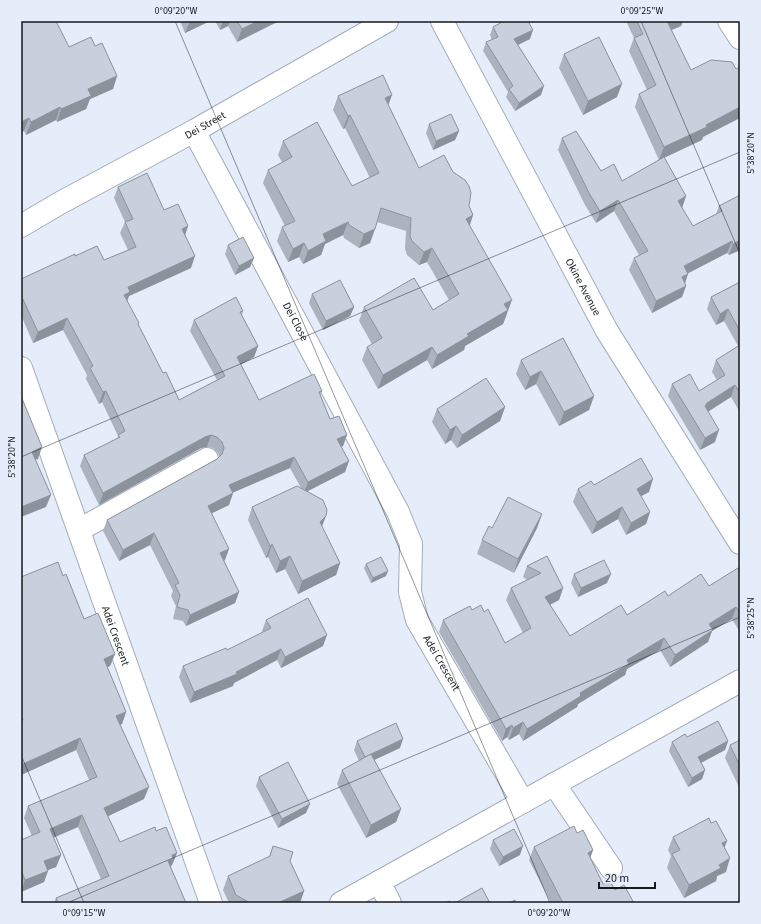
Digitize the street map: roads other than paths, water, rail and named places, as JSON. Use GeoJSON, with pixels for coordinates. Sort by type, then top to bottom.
{"type":"FeatureCollection","features":[{"type":"Feature","properties":{"kind":"street","name":"Dei Street"},"geometry":{"type":"LineString","coordinates":[[21,226],[194,131],[387,21]]}},
{"type":"Feature","properties":{"kind":"street","name":"Okine Avenue"},"geometry":{"type":"LineString","coordinates":[[442,21],[607,331],[740,543]]}},
{"type":"Feature","properties":{"kind":"street"},"geometry":{"type":"LineString","coordinates":[[729,21],[740,38]]}},
{"type":"Feature","properties":{"kind":"street","name":"Dei Close"},"geometry":{"type":"LineString","coordinates":[[194,131],[398,512]]}},
{"type":"Feature","properties":{"kind":"street","name":"Adei Crescent"},"geometry":{"type":"LineString","coordinates":[[21,368],[211,903]]}},
{"type":"Feature","properties":{"kind":"street"},"geometry":{"type":"LineString","coordinates":[[78,530],[207,459]]}},
{"type":"Feature","properties":{"kind":"street","name":"Adei Crescent"},"geometry":{"type":"LineString","coordinates":[[398,512],[411,544],[410,592],[416,620],[523,802]]}},
{"type":"Feature","properties":{"kind":"street"},"geometry":{"type":"LineString","coordinates":[[341,903],[740,681]]}},
{"type":"Feature","properties":{"kind":"street"},"geometry":{"type":"LineString","coordinates":[[554,784],[611,868]]}},
{"type":"Feature","properties":{"kind":"street"},"geometry":{"type":"LineString","coordinates":[[379,882],[390,903]]}}]}
